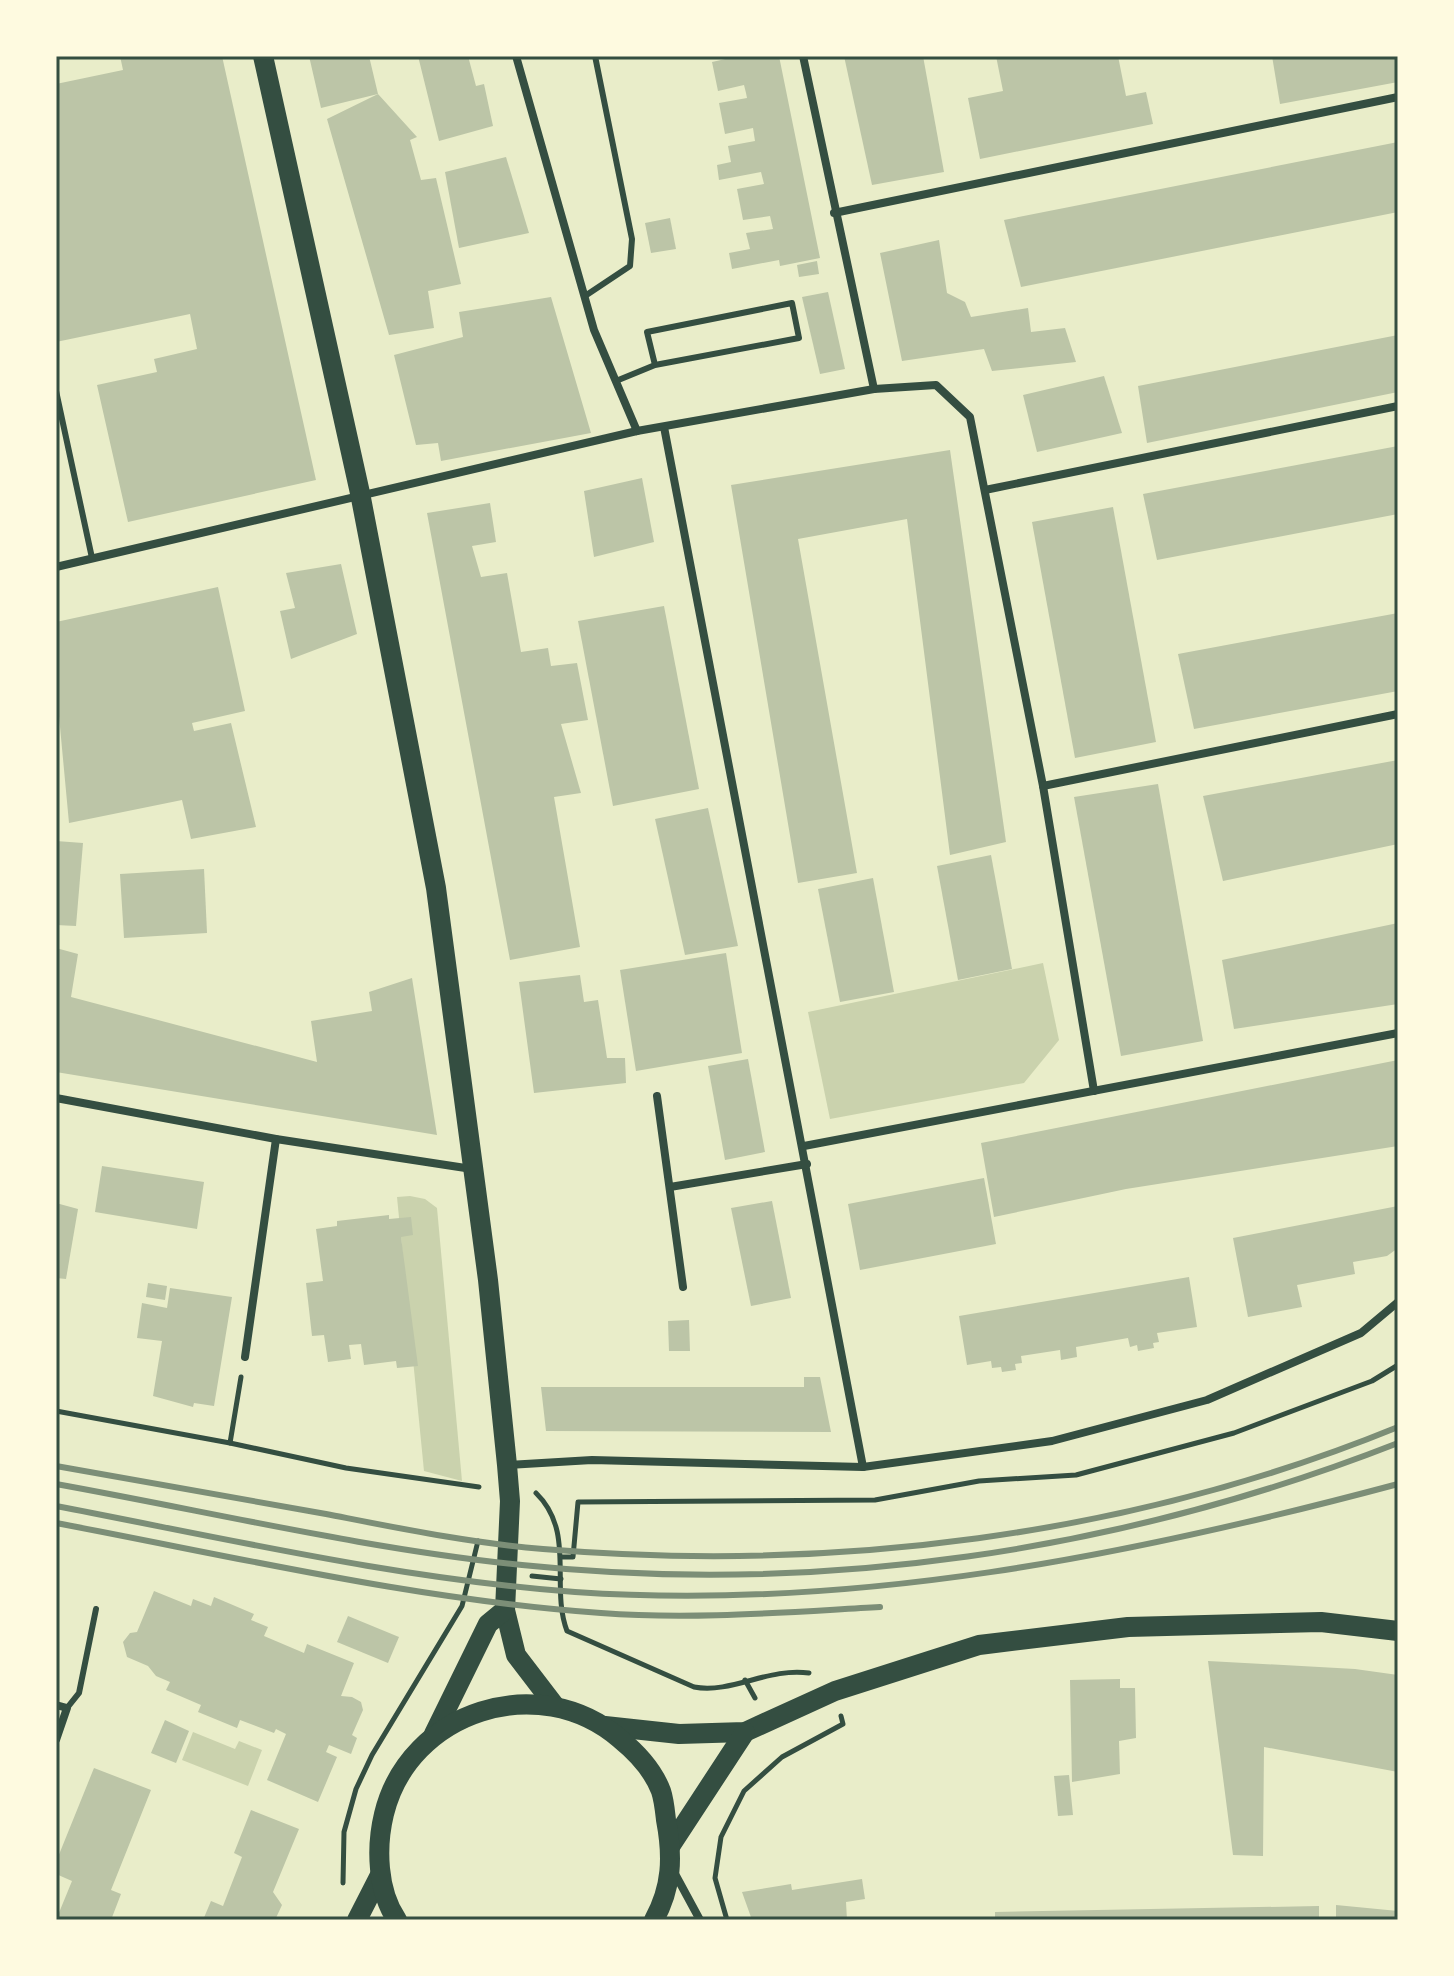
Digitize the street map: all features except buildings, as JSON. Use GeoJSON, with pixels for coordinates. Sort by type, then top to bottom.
{"type":"FeatureCollection","features":[{"type":"Feature","properties":{"kind":"main road"},"geometry":{"type":"LineString","coordinates":[[263,56],[360,493],[436,888],[510,1501],[500,1620],[434,1734],[407,1762],[388,1797],[379,1835],[380,1875],[397,1920]]}},
{"type":"Feature","properties":{"kind":"main road"},"geometry":{"type":"LineString","coordinates":[[500,1620],[516,1655],[555,1706]]}},
{"type":"Feature","properties":{"kind":"main road"},"geometry":{"type":"LineString","coordinates":[[434,1734],[471,1713],[512,1703],[555,1706],[605,1726],[679,1734],[745,1732],[835,1691],[979,1645],[1128,1627],[1321,1622],[1398,1631]]}},
{"type":"Feature","properties":{"kind":"main road"},"geometry":{"type":"LineString","coordinates":[[605,1726],[638,1754],[661,1790],[672,1868],[663,1904],[654,1920]]}},
{"type":"Feature","properties":{"kind":"main road"},"geometry":{"type":"LineString","coordinates":[[671,1845],[745,1732]]}},
{"type":"Feature","properties":{"kind":"main road"},"geometry":{"type":"LineString","coordinates":[[357,1920],[380,1875]]}},
{"type":"Feature","properties":{"kind":"street"},"geometry":{"type":"LineString","coordinates":[[516,56],[585,296],[637,431]]}},
{"type":"Feature","properties":{"kind":"street"},"geometry":{"type":"LineString","coordinates":[[803,56],[834,213],[874,389]]}},
{"type":"Feature","properties":{"kind":"street"},"geometry":{"type":"LineString","coordinates":[[834,213],[1398,97]]}},
{"type":"Feature","properties":{"kind":"street"},"geometry":{"type":"LineString","coordinates":[[56,567],[360,493],[637,431],[874,389],[936,385],[970,417],[1043,786],[1094,1091]]}},
{"type":"Feature","properties":{"kind":"street"},"geometry":{"type":"LineString","coordinates":[[985,490],[1398,406]]}},
{"type":"Feature","properties":{"kind":"street"},"geometry":{"type":"LineString","coordinates":[[664,427],[863,1467]]}},
{"type":"Feature","properties":{"kind":"street"},"geometry":{"type":"LineString","coordinates":[[1043,786],[1398,714]]}},
{"type":"Feature","properties":{"kind":"street"},"geometry":{"type":"LineString","coordinates":[[804,1146],[1398,1033]]}},
{"type":"Feature","properties":{"kind":"street"},"geometry":{"type":"LineString","coordinates":[[657,1096],[683,1287]]}},
{"type":"Feature","properties":{"kind":"street"},"geometry":{"type":"LineString","coordinates":[[56,1098],[276,1139],[472,1169]]}},
{"type":"Feature","properties":{"kind":"street"},"geometry":{"type":"LineString","coordinates":[[245,1357],[276,1139]]}},
{"type":"Feature","properties":{"kind":"street"},"geometry":{"type":"LineString","coordinates":[[670,1187],[807,1164]]}},
{"type":"Feature","properties":{"kind":"street"},"geometry":{"type":"LineString","coordinates":[[507,1465],[592,1460],[863,1467],[1052,1441],[1207,1400],[1361,1333],[1398,1302]]}},
{"type":"Feature","properties":{"kind":"street"},"geometry":{"type":"LineString","coordinates":[[56,1705],[67,1708],[56,1740]]}},
{"type":"Feature","properties":{"kind":"street"},"geometry":{"type":"LineString","coordinates":[[672,1868],[700,1920]]}},
{"type":"Feature","properties":{"kind":"lane"},"geometry":{"type":"LineString","coordinates":[[585,296],[630,266],[632,239],[595,56]]}},
{"type":"Feature","properties":{"kind":"lane"},"geometry":{"type":"LineString","coordinates":[[616,381],[655,365],[799,338],[792,303],[647,332],[655,365]]}},
{"type":"Feature","properties":{"kind":"lane"},"geometry":{"type":"LineString","coordinates":[[56,391],[92,558]]}},
{"type":"Feature","properties":{"kind":"lane"},"geometry":{"type":"LineString","coordinates":[[67,1708],[79,1693],[96,1609]]}},
{"type":"Feature","properties":{"kind":"path"},"geometry":{"type":"LineString","coordinates":[[230,1443],[245,1357]]}},
{"type":"Feature","properties":{"kind":"path"},"geometry":{"type":"LineString","coordinates":[[56,1411],[346,1468],[479,1486]]}},
{"type":"Feature","properties":{"kind":"path"},"geometry":{"type":"LineString","coordinates":[[561,1557],[573,1557],[578,1502]]}},
{"type":"Feature","properties":{"kind":"path"},"geometry":{"type":"LineString","coordinates":[[546,1503],[560,1538],[560,1614],[567,1631],[694,1687],[712,1690],[792,1671],[812,1674],[835,1691]]}},
{"type":"Feature","properties":{"kind":"path"},"geometry":{"type":"LineString","coordinates":[[462,1606],[471,1571]]}},
{"type":"Feature","properties":{"kind":"path"},"geometry":{"type":"LineString","coordinates":[[727,1920],[715,1878],[721,1837],[744,1791],[782,1757]]}},
{"type":"Feature","properties":{"kind":"green space"},"geometry":{"type":"Polygon","coordinates":[[[1043,963],[1059,1040],[1024,1083],[830,1119],[808,1012],[1043,963]]]}},
{"type":"Feature","properties":{"kind":"green space"},"geometry":{"type":"Polygon","coordinates":[[[397,1197],[425,1199],[437,1208],[462,1481],[424,1471],[397,1197]]]}},
{"type":"Feature","properties":{"kind":"green space"},"geometry":{"type":"Polygon","coordinates":[[[193,1732],[235,1749],[239,1741],[262,1750],[248,1786],[182,1760],[193,1732]]]}},
{"type":"Feature","properties":{"kind":"railway"},"geometry":{"type":"LineString","coordinates":[[56,1466],[488,1543],[652,1555],[761,1556],[870,1550],[978,1538],[1085,1520],[1192,1496],[1296,1465],[1398,1427]]}},
{"type":"Feature","properties":{"kind":"railway"},"geometry":{"type":"LineString","coordinates":[[56,1484],[347,1540],[464,1558],[634,1573],[746,1574],[857,1569],[968,1556],[1077,1538],[1186,1512],[1293,1481],[1398,1443]]}},
{"type":"Feature","properties":{"kind":"railway"},"geometry":{"type":"LineString","coordinates":[[56,1506],[444,1578],[575,1592],[679,1596],[783,1593],[887,1585],[990,1572],[1195,1534],[1398,1484]]}},
{"type":"Feature","properties":{"kind":"railway"},"geometry":{"type":"LineString","coordinates":[[56,1523],[327,1576],[532,1607],[670,1616],[880,1607]]}}]}
